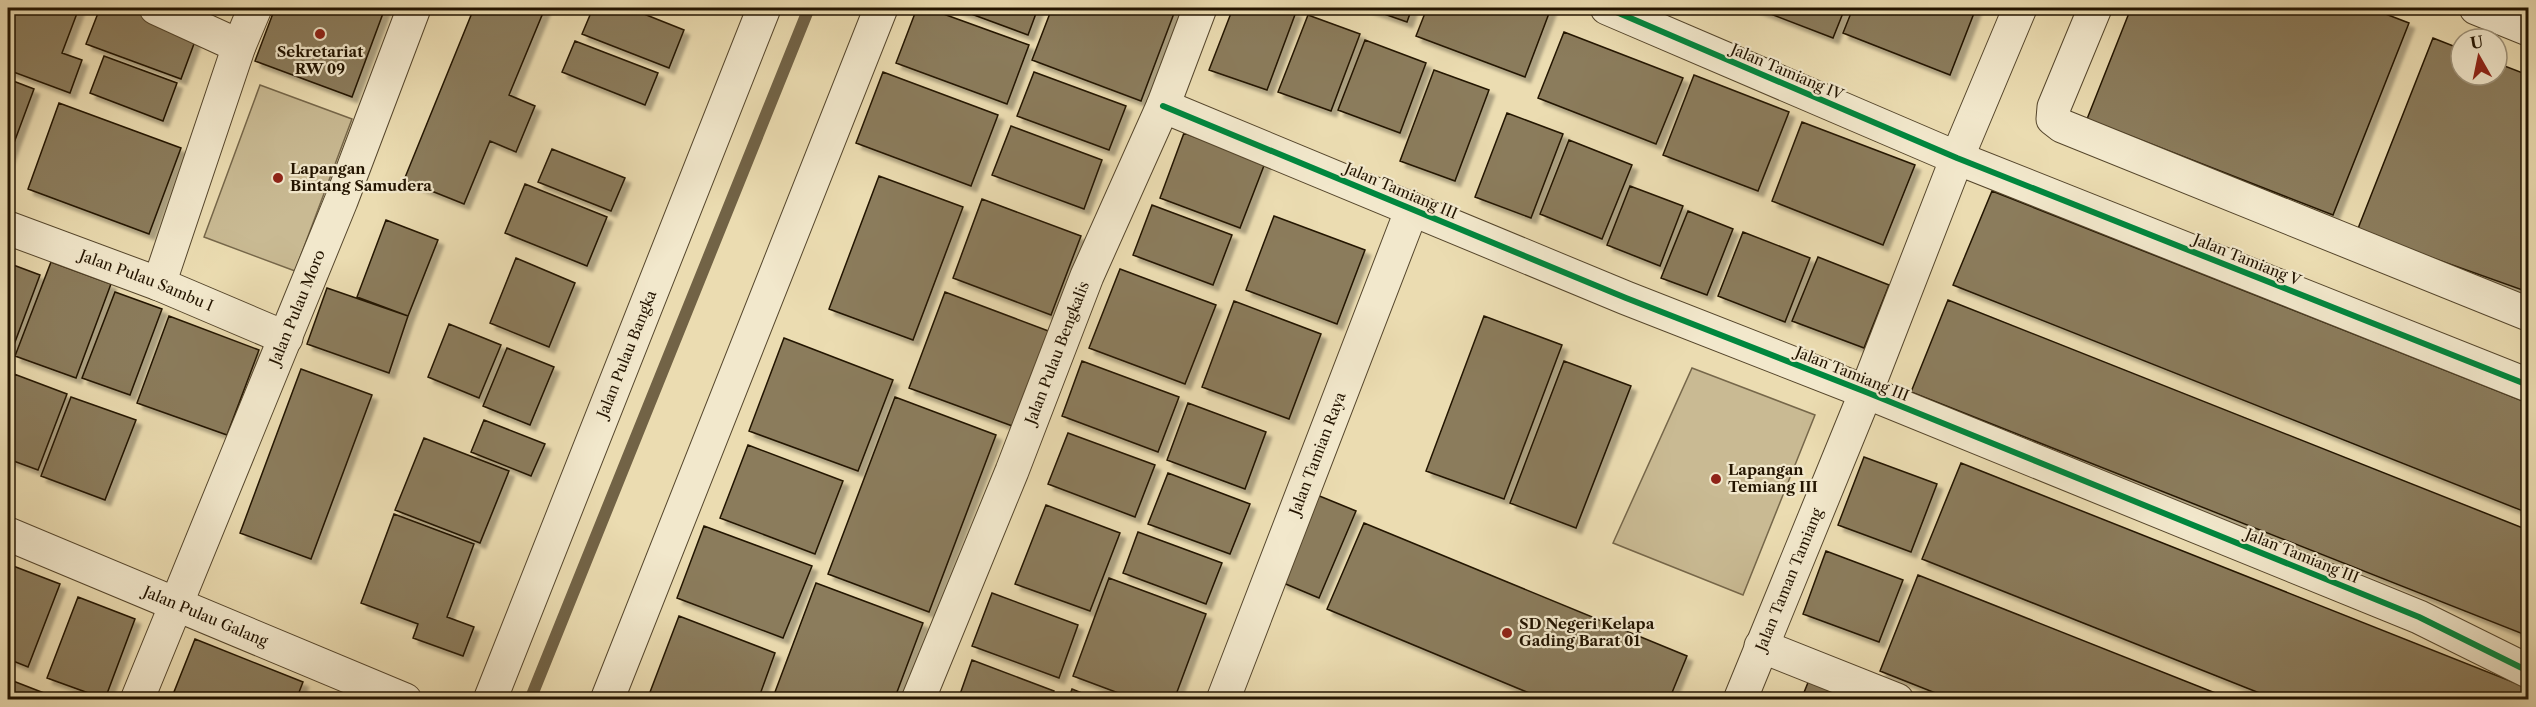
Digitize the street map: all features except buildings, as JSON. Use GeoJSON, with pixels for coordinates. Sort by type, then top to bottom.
{"type":"FeatureCollection","features":[{"type":"Feature","properties":{"kind":"street"},"geometry":{"type":"LineString","coordinates":[[156,8],[239,46]]}},
{"type":"Feature","properties":{"kind":"street"},"geometry":{"type":"LineString","coordinates":[[159,284],[239,46],[255,8]]}},
{"type":"Feature","properties":{"kind":"street","name":"Jalan Pulau Moro"},"geometry":{"type":"LineString","coordinates":[[137,699],[341,201],[414,8]]}},
{"type":"Feature","properties":{"kind":"street","name":"Jalan Pulau Bangka"},"geometry":{"type":"LineString","coordinates":[[490,699],[765,8]]}},
{"type":"Feature","properties":{"kind":"street"},"geometry":{"type":"LineString","coordinates":[[607,699],[881,8]]}},
{"type":"Feature","properties":{"kind":"street","name":"Jalan Pulau Bengkalis"},"geometry":{"type":"LineString","coordinates":[[918,699],[1012,471],[1087,276],[1163,106],[1200,8]]}},
{"type":"Feature","properties":{"kind":"street","name":"Jalan Tamiang IV"},"geometry":{"type":"LineString","coordinates":[[1607,8],[1957,158]]}},
{"type":"Feature","properties":{"kind":"street","name":"Jalan Taman Tamiang"},"geometry":{"type":"LineString","coordinates":[[1740,699],[1866,392],[1957,158],[2020,8]]}},
{"type":"Feature","properties":{"kind":"street"},"geometry":{"type":"LineString","coordinates":[[2095,8],[2054,107],[2054,119],[2062,126],[2529,314]]}},
{"type":"Feature","properties":{"kind":"street"},"geometry":{"type":"LineString","coordinates":[[2476,8],[2529,29]]}},
{"type":"Feature","properties":{"kind":"street","name":"Jalan Tamiang III"},"geometry":{"type":"LineString","coordinates":[[1163,106],[1626,298],[1866,392],[2419,616],[2529,671]]}},
{"type":"Feature","properties":{"kind":"street","name":"Jalan Tamiang V"},"geometry":{"type":"LineString","coordinates":[[1957,158],[2529,385]]}},
{"type":"Feature","properties":{"kind":"street","name":"Jalan Tamian Raya"},"geometry":{"type":"LineString","coordinates":[[1223,699],[1412,209]]}},
{"type":"Feature","properties":{"kind":"street","name":"Jalan Pulau Sambu I"},"geometry":{"type":"LineString","coordinates":[[8,228],[159,284],[286,338]]}},
{"type":"Feature","properties":{"kind":"street","name":"Jalan Pulau Galang"},"geometry":{"type":"LineString","coordinates":[[8,534],[405,699]]}},
{"type":"Feature","properties":{"kind":"street"},"geometry":{"type":"LineString","coordinates":[[1761,646],[1897,699]]}},
{"type":"Feature","properties":{"kind":"shaded area","name":"Lapangan Bintang Samudera"},"geometry":{"type":"Polygon","coordinates":[[[260,85],[352,119],[295,271],[204,237],[260,85]]]}},
{"type":"Feature","properties":{"kind":"shaded area","name":"Lapangan Temiang III"},"geometry":{"type":"Polygon","coordinates":[[[1692,368],[1815,415],[1743,595],[1613,543],[1692,368]]]}},
{"type":"Feature","properties":{"kind":"waterway"},"geometry":{"type":"LineString","coordinates":[[530,700],[809,8]]}},
{"type":"Feature","properties":{"kind":"cycle path"},"geometry":{"type":"LineString","coordinates":[[1607,8],[1957,158],[2528,385]]}},
{"type":"Feature","properties":{"kind":"cycle path"},"geometry":{"type":"LineString","coordinates":[[1163,106],[1626,298],[1866,392],[2419,617],[2528,671]]}},
{"type":"Feature","properties":{"kind":"place","name":"Sekretariat RW 09"},"geometry":{"type":"Point","coordinates":[320,34]}},
{"type":"Feature","properties":{"kind":"place","name":"Lapangan Bintang Samudera"},"geometry":{"type":"Point","coordinates":[278,178]}},
{"type":"Feature","properties":{"kind":"place","name":"Lapangan Temiang III"},"geometry":{"type":"Point","coordinates":[1716,479]}},
{"type":"Feature","properties":{"kind":"place","name":"SD Negeri Kelapa Gading Barat 01"},"geometry":{"type":"Point","coordinates":[1507,633]}}]}
